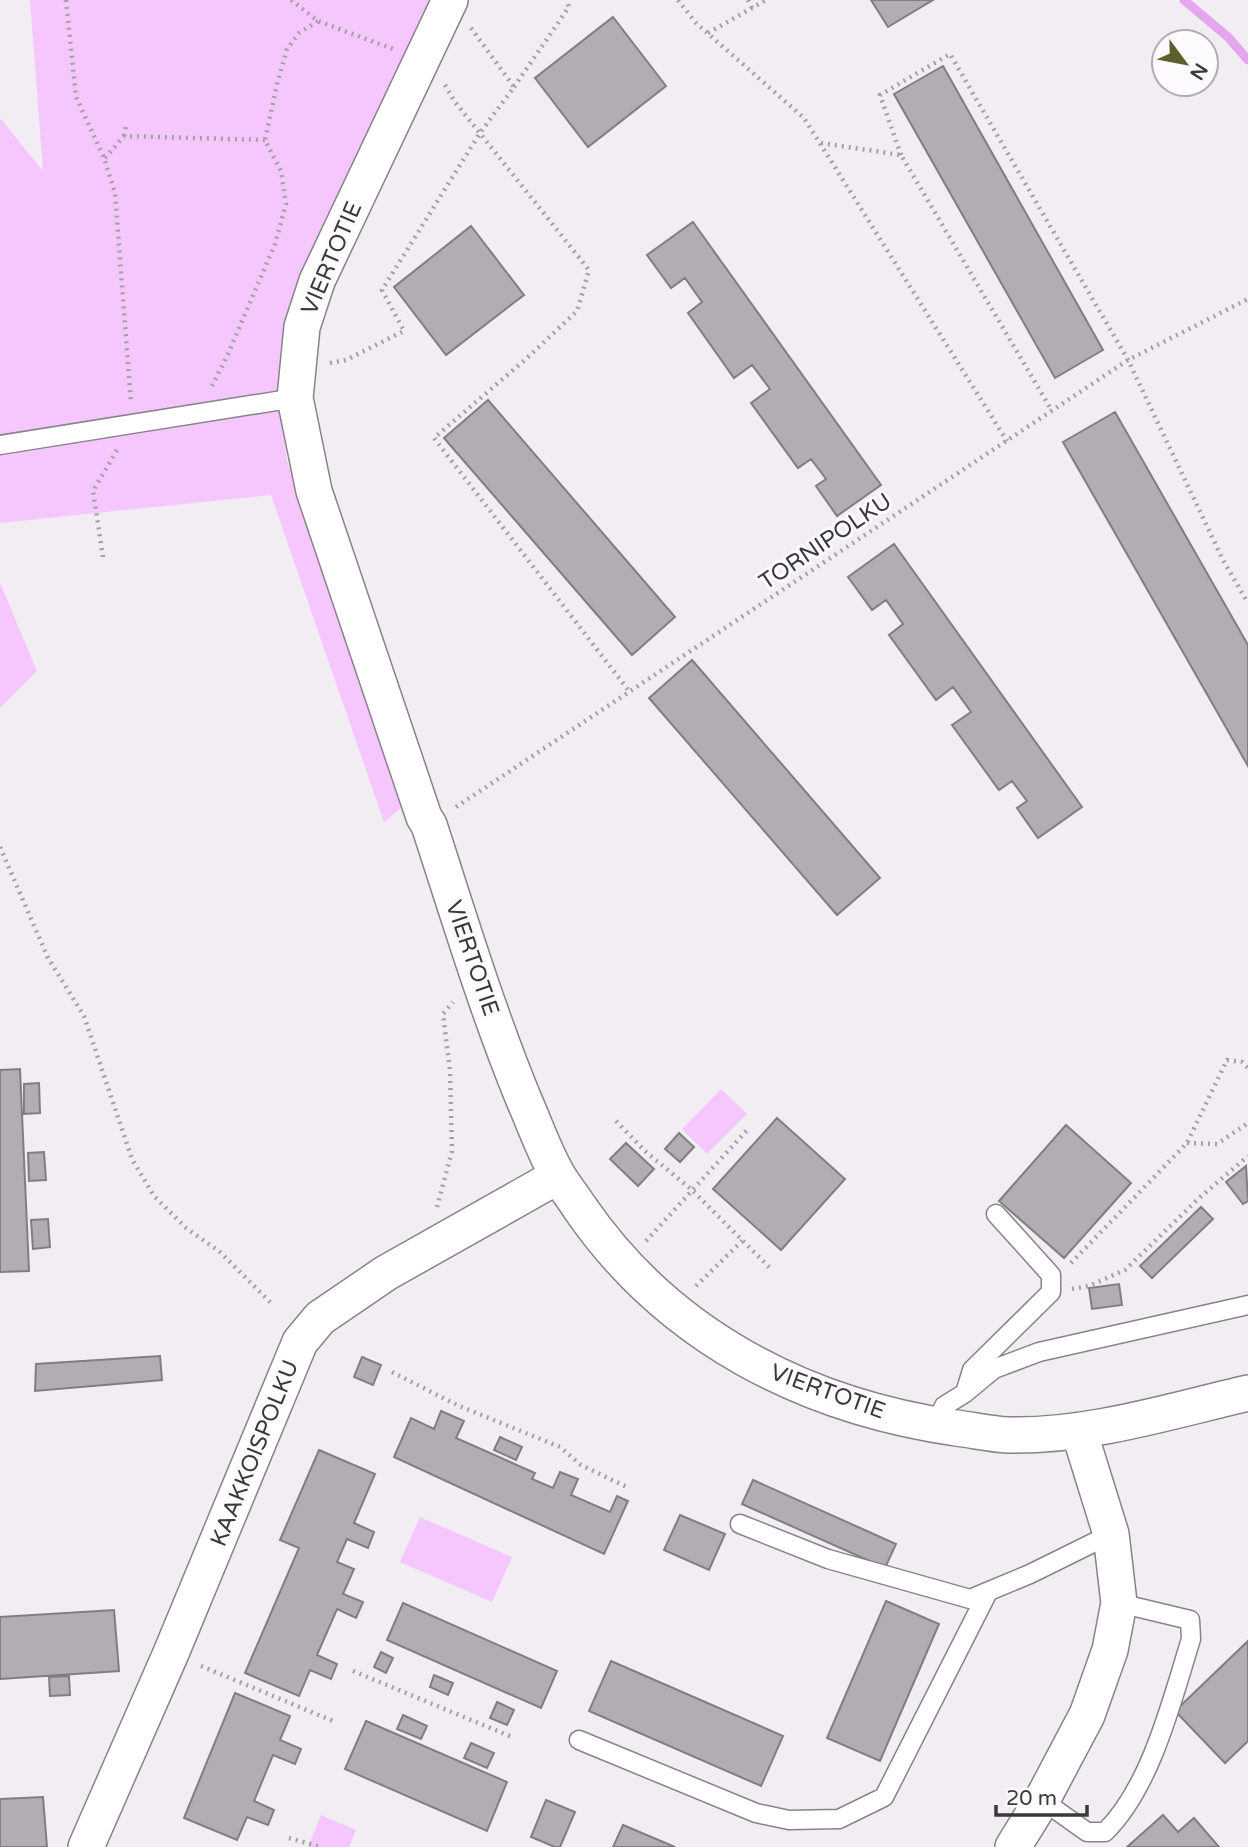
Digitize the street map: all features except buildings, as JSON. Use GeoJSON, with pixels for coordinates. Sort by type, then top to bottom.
{"type":"FeatureCollection","features":[{"type":"Feature","properties":{"kind":"street","name":"VIERTOTIE"},"geometry":{"type":"LineString","coordinates":[[457,10],[317,281],[302,327],[295,398],[314,491],[507,1059],[558,1175],[600,1237],[645,1285],[690,1325],[753,1363],[808,1389],[870,1411],[936,1425],[1007,1435],[1079,1431],[1248,1393]]}},
{"type":"Feature","properties":{"kind":"street","name":"KAAKKOISPOLKU"},"geometry":{"type":"LineString","coordinates":[[86,1847],[171,1653],[300,1342],[320,1318],[386,1273],[558,1175]]}},
{"type":"Feature","properties":{"kind":"street"},"geometry":{"type":"LineString","coordinates":[[1013,1847],[1042,1800],[1087,1715],[1111,1650],[1119,1603],[1111,1534],[1079,1431]]}},
{"type":"Feature","properties":{"kind":"lane"},"geometry":{"type":"LineString","coordinates":[[0,445],[295,398]]}},
{"type":"Feature","properties":{"kind":"lane"},"geometry":{"type":"LineString","coordinates":[[965,1393],[972,1370],[1051,1288],[1051,1275],[996,1214]]}},
{"type":"Feature","properties":{"kind":"lane"},"geometry":{"type":"LineString","coordinates":[[936,1425],[944,1406],[994,1369],[1039,1352],[1248,1305]]}},
{"type":"Feature","properties":{"kind":"lane"},"geometry":{"type":"LineString","coordinates":[[740,1524],[828,1559],[970,1599],[1030,1574],[1111,1534]]}},
{"type":"Feature","properties":{"kind":"lane"},"geometry":{"type":"LineString","coordinates":[[579,1740],[756,1813],[789,1820],[839,1819],[884,1797],[988,1592]]}},
{"type":"Feature","properties":{"kind":"lane"},"geometry":{"type":"LineString","coordinates":[[1042,1800],[1087,1832],[1105,1832],[1119,1818],[1155,1751],[1191,1639],[1190,1620],[1119,1603]]}},
{"type":"Feature","properties":{"kind":"path"},"geometry":{"type":"LineString","coordinates":[[66,0],[76,97],[104,159],[115,192],[132,424],[93,491],[103,557]]}},
{"type":"Feature","properties":{"kind":"path"},"geometry":{"type":"LineString","coordinates":[[290,0],[318,22],[374,40],[404,54]]}},
{"type":"Feature","properties":{"kind":"path"},"geometry":{"type":"LineString","coordinates":[[323,365],[345,360],[404,331],[382,290],[480,133],[569,7],[566,0]]}},
{"type":"Feature","properties":{"kind":"path"},"geometry":{"type":"LineString","coordinates":[[678,0],[696,23],[804,118],[1007,441]]}},
{"type":"Feature","properties":{"kind":"path"},"geometry":{"type":"LineString","coordinates":[[748,0],[752,8]]}},
{"type":"Feature","properties":{"kind":"path"},"geometry":{"type":"LineString","coordinates":[[708,33],[766,0]]}},
{"type":"Feature","properties":{"kind":"path"},"geometry":{"type":"LineString","coordinates":[[457,10],[514,86]]}},
{"type":"Feature","properties":{"kind":"path"},"geometry":{"type":"LineString","coordinates":[[198,414],[229,354],[275,244],[286,204],[281,171],[265,140],[273,83],[287,49],[299,33],[318,22]]}},
{"type":"Feature","properties":{"kind":"path"},"geometry":{"type":"LineString","coordinates":[[1052,411],[901,155],[880,95],[950,54],[1128,360],[1223,560],[1248,603]]}},
{"type":"Feature","properties":{"kind":"path"},"geometry":{"type":"LineString","coordinates":[[440,76],[455,102],[589,270],[577,311],[434,438],[629,691]]}},
{"type":"Feature","properties":{"kind":"path"},"geometry":{"type":"LineString","coordinates":[[104,159],[124,136],[126,126]]}},
{"type":"Feature","properties":{"kind":"path"},"geometry":{"type":"LineString","coordinates":[[124,136],[265,140]]}},
{"type":"Feature","properties":{"kind":"path"},"geometry":{"type":"LineString","coordinates":[[820,143],[901,155]]}},
{"type":"Feature","properties":{"kind":"path","name":"TORNIPOLKU"},"geometry":{"type":"LineString","coordinates":[[429,825],[1128,360],[1248,299]]}},
{"type":"Feature","properties":{"kind":"path"},"geometry":{"type":"LineString","coordinates":[[0,847],[48,958],[83,1016],[137,1168],[162,1204],[186,1228],[219,1251],[273,1305]]}},
{"type":"Feature","properties":{"kind":"path"},"geometry":{"type":"LineString","coordinates":[[436,1210],[452,1152],[450,1071],[443,1014],[454,1000],[459,1013]]}},
{"type":"Feature","properties":{"kind":"path"},"geometry":{"type":"LineString","coordinates":[[1051,1288],[1187,1143],[1227,1060],[1242,1062],[1248,1068]]}},
{"type":"Feature","properties":{"kind":"path"},"geometry":{"type":"LineString","coordinates":[[616,1121],[646,1152],[691,1189],[772,1270]]}},
{"type":"Feature","properties":{"kind":"path"},"geometry":{"type":"LineString","coordinates":[[1187,1143],[1217,1144],[1248,1123]]}},
{"type":"Feature","properties":{"kind":"path"},"geometry":{"type":"LineString","coordinates":[[642,1246],[749,1128]]}},
{"type":"Feature","properties":{"kind":"path"},"geometry":{"type":"LineString","coordinates":[[1051,1288],[1088,1286],[1125,1270],[1198,1199],[1248,1156]]}},
{"type":"Feature","properties":{"kind":"path"},"geometry":{"type":"LineString","coordinates":[[690,1293],[743,1240]]}},
{"type":"Feature","properties":{"kind":"path"},"geometry":{"type":"LineString","coordinates":[[392,1372],[457,1405],[560,1447],[581,1465],[629,1488]]}},
{"type":"Feature","properties":{"kind":"path"},"geometry":{"type":"LineString","coordinates":[[171,1653],[333,1721]]}},
{"type":"Feature","properties":{"kind":"path"},"geometry":{"type":"LineString","coordinates":[[353,1671],[512,1737]]}},
{"type":"Feature","properties":{"kind":"path"},"geometry":{"type":"LineString","coordinates":[[289,1838],[321,1847]]}},
{"type":"Feature","properties":{"kind":"shaded area"},"geometry":{"type":"Polygon","coordinates":[[[30,0],[429,0],[283,391],[286,457],[402,807],[384,822],[271,495],[0,523],[0,118],[43,171],[30,0]]]}},
{"type":"Feature","properties":{"kind":"shaded area"},"geometry":{"type":"Polygon","coordinates":[[[0,583],[37,671],[0,708],[0,583]]]}},
{"type":"Feature","properties":{"kind":"shaded area"},"geometry":{"type":"Polygon","coordinates":[[[721,1089],[747,1114],[707,1154],[682,1129],[721,1089]]]}},
{"type":"Feature","properties":{"kind":"shaded area"},"geometry":{"type":"Polygon","coordinates":[[[420,1517],[512,1557],[492,1602],[400,1562],[420,1517]]]}},
{"type":"Feature","properties":{"kind":"shaded area"},"geometry":{"type":"Polygon","coordinates":[[[321,1815],[356,1830],[349,1847],[308,1847],[321,1815]]]}},
{"type":"Feature","properties":{"kind":"waterway"},"geometry":{"type":"LineString","coordinates":[[1184,0],[1228,37],[1248,60]]}}]}
